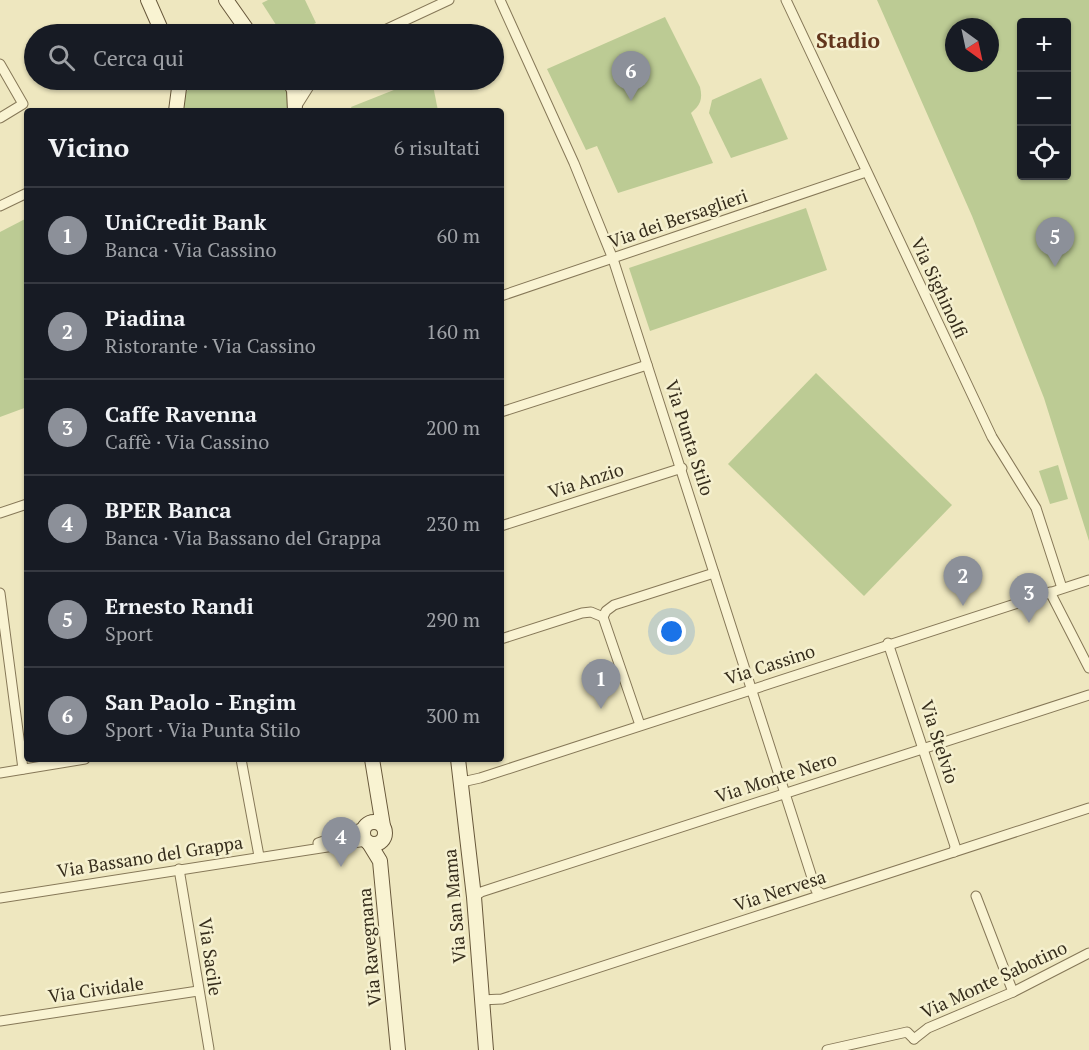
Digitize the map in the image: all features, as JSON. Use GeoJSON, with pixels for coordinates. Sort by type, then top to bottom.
{"type":"FeatureCollection","features":[{"type":"Feature","properties":{"kind":"street"},"geometry":{"type":"LineString","coordinates":[[148,0],[159,24]]}},
{"type":"Feature","properties":{"kind":"street"},"geometry":{"type":"LineString","coordinates":[[226,0],[243,24]]}},
{"type":"Feature","properties":{"kind":"street"},"geometry":{"type":"LineString","coordinates":[[397,24],[449,0]]}},
{"type":"Feature","properties":{"kind":"street","name":"Via Punta Stilo"},"geometry":{"type":"LineString","coordinates":[[500,0],[574,163],[613,259],[816,890],[822,894]]}},
{"type":"Feature","properties":{"kind":"street","name":"Via Sighinolfi"},"geometry":{"type":"LineString","coordinates":[[786,0],[992,437],[1036,508],[1062,588]]}},
{"type":"Feature","properties":{"kind":"street"},"geometry":{"type":"LineString","coordinates":[[0,64],[23,104],[0,118]]}},
{"type":"Feature","properties":{"kind":"street"},"geometry":{"type":"LineString","coordinates":[[173,108],[178,90]]}},
{"type":"Feature","properties":{"kind":"street"},"geometry":{"type":"LineString","coordinates":[[291,90],[296,108]]}},
{"type":"Feature","properties":{"kind":"street"},"geometry":{"type":"LineString","coordinates":[[297,108],[307,90]]}},
{"type":"Feature","properties":{"kind":"street","name":"Via dei Bersaglieri"},"geometry":{"type":"LineString","coordinates":[[504,295],[866,172]]}},
{"type":"Feature","properties":{"kind":"street"},"geometry":{"type":"LineString","coordinates":[[0,206],[24,194]]}},
{"type":"Feature","properties":{"kind":"street"},"geometry":{"type":"LineString","coordinates":[[504,411],[648,365]]}},
{"type":"Feature","properties":{"kind":"street","name":"Via Anzio"},"geometry":{"type":"LineString","coordinates":[[504,525],[682,468]]}},
{"type":"Feature","properties":{"kind":"street"},"geometry":{"type":"LineString","coordinates":[[0,513],[24,505]]}},
{"type":"Feature","properties":{"kind":"street"},"geometry":{"type":"LineString","coordinates":[[640,725],[603,617],[606,610],[614,605],[714,573]]}},
{"type":"Feature","properties":{"kind":"street","name":"Via Cassino"},"geometry":{"type":"LineString","coordinates":[[462,782],[1089,580]]}},
{"type":"Feature","properties":{"kind":"street"},"geometry":{"type":"LineString","coordinates":[[1050,592],[1089,668]]}},
{"type":"Feature","properties":{"kind":"street"},"geometry":{"type":"LineString","coordinates":[[0,593],[23,769]]}},
{"type":"Feature","properties":{"kind":"street"},"geometry":{"type":"LineString","coordinates":[[504,638],[582,613],[591,612],[603,617]]}},
{"type":"Feature","properties":{"kind":"street","name":"Via Stelvio"},"geometry":{"type":"LineString","coordinates":[[888,643],[955,846],[954,852]]}},
{"type":"Feature","properties":{"kind":"street","name":"Via Monte Nero"},"geometry":{"type":"LineString","coordinates":[[474,897],[481,892],[785,792],[1089,695]]}},
{"type":"Feature","properties":{"kind":"street"},"geometry":{"type":"LineString","coordinates":[[0,773],[66,762]]}},
{"type":"Feature","properties":{"kind":"street"},"geometry":{"type":"LineString","coordinates":[[242,762],[259,856]]}},
{"type":"Feature","properties":{"kind":"street","name":"Via Ravegnana"},"geometry":{"type":"LineString","coordinates":[[372,762],[378,803],[371,832],[380,861],[398,1050]]}},
{"type":"Feature","properties":{"kind":"street","name":"Via San Mama"},"geometry":{"type":"LineString","coordinates":[[459,762],[474,897],[486,1050]]}},
{"type":"Feature","properties":{"kind":"street","name":"Via Nervesa"},"geometry":{"type":"LineString","coordinates":[[481,1000],[502,999],[1089,808]]}},
{"type":"Feature","properties":{"kind":"street","name":"Via Bassano del Grappa"},"geometry":{"type":"LineString","coordinates":[[305,849],[371,832]]}},
{"type":"Feature","properties":{"kind":"street","name":"Via Bassano del Grappa"},"geometry":{"type":"LineString","coordinates":[[0,898],[305,849],[371,832]]}},
{"type":"Feature","properties":{"kind":"street","name":"Via Sacile"},"geometry":{"type":"LineString","coordinates":[[179,869],[209,1049]]}},
{"type":"Feature","properties":{"kind":"street"},"geometry":{"type":"LineString","coordinates":[[976,896],[1013,992]]}},
{"type":"Feature","properties":{"kind":"street","name":"Via Monte Sabotino"},"geometry":{"type":"LineString","coordinates":[[914,1039],[928,1028],[1013,992],[1089,953]]}},
{"type":"Feature","properties":{"kind":"street","name":"Via Cividale"},"geometry":{"type":"LineString","coordinates":[[0,1021],[198,991]]}},
{"type":"Feature","properties":{"kind":"street"},"geometry":{"type":"LineString","coordinates":[[827,1050],[906,1032],[914,1039],[912,1050]]}},
{"type":"Feature","properties":{"kind":"green space"},"geometry":{"type":"Polygon","coordinates":[[[268,0],[305,0],[316,23],[276,24],[262,3],[268,0]]]}},
{"type":"Feature","properties":{"kind":"green space"},"geometry":{"type":"Polygon","coordinates":[[[877,0],[1089,0],[1089,541],[1044,398],[972,216],[877,0]]]}},
{"type":"Feature","properties":{"kind":"green space"},"geometry":{"type":"Polygon","coordinates":[[[665,17],[700,87],[700,102],[691,113],[713,163],[618,193],[597,146],[586,150],[547,69],[665,17]]]}},
{"type":"Feature","properties":{"kind":"green space"},"geometry":{"type":"Polygon","coordinates":[[[761,78],[788,139],[731,158],[709,113],[712,100],[761,78]]]}},
{"type":"Feature","properties":{"kind":"green space"},"geometry":{"type":"Polygon","coordinates":[[[188,90],[289,90],[289,108],[181,108],[184,94],[188,90]]]}},
{"type":"Feature","properties":{"kind":"green space"},"geometry":{"type":"Polygon","coordinates":[[[394,90],[434,90],[437,108],[352,108],[394,90]]]}},
{"type":"Feature","properties":{"kind":"green space"},"geometry":{"type":"Polygon","coordinates":[[[806,208],[827,270],[650,331],[629,268],[806,208]]]}},
{"type":"Feature","properties":{"kind":"green space"},"geometry":{"type":"Polygon","coordinates":[[[24,220],[24,408],[0,417],[0,232],[24,220]]]}},
{"type":"Feature","properties":{"kind":"green space"},"geometry":{"type":"Polygon","coordinates":[[[816,373],[952,505],[864,596],[728,464],[816,373]]]}},
{"type":"Feature","properties":{"kind":"green space"},"geometry":{"type":"Polygon","coordinates":[[[1058,465],[1068,499],[1050,504],[1039,471],[1058,465]]]}},
{"type":"Feature","properties":{"kind":"place","name":"San Paolo - Engim"},"geometry":{"type":"Point","coordinates":[631,101]}},
{"type":"Feature","properties":{"kind":"place","name":"Ernesto Randi"},"geometry":{"type":"Point","coordinates":[1055,267]}},
{"type":"Feature","properties":{"kind":"place","name":"Piadina"},"geometry":{"type":"Point","coordinates":[963,606]}},
{"type":"Feature","properties":{"kind":"place","name":"Caffe Ravenna"},"geometry":{"type":"Point","coordinates":[1029,623]}},
{"type":"Feature","properties":{"kind":"place","name":"UniCredit Bank"},"geometry":{"type":"Point","coordinates":[601,709]}},
{"type":"Feature","properties":{"kind":"place","name":"BPER Banca"},"geometry":{"type":"Point","coordinates":[341,867]}},
{"type":"Feature","properties":{"kind":"district","name":"Stadio"},"geometry":{"type":"Point","coordinates":[848,41]}}]}
